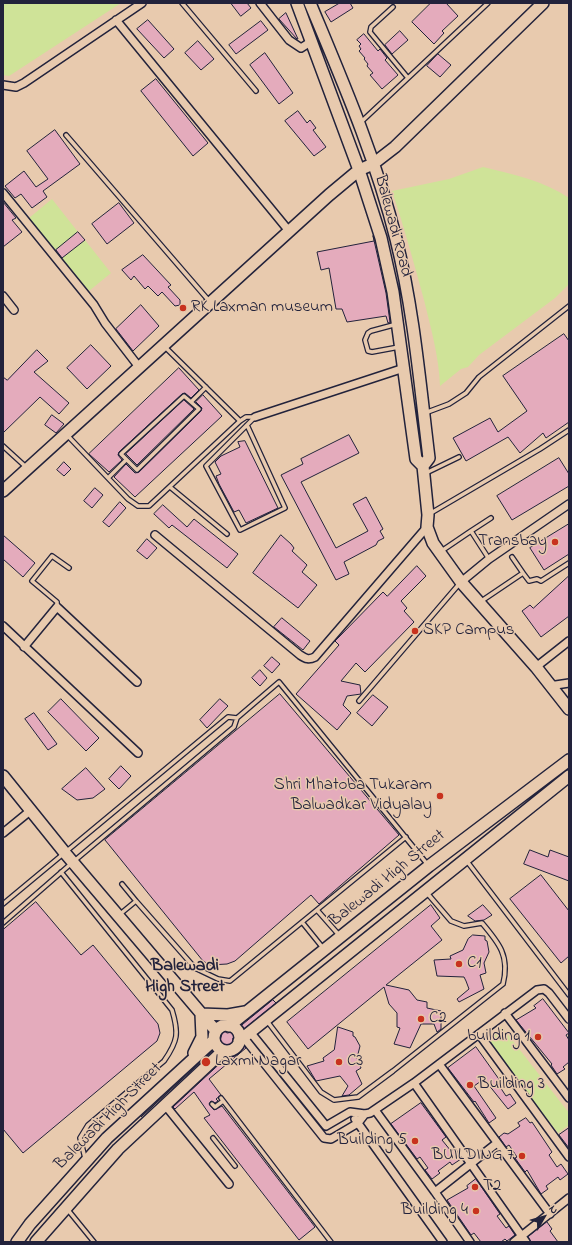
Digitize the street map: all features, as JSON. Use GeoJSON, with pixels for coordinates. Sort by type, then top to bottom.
{"type":"FeatureCollection","features":[{"type":"Feature","properties":{"kind":"street"},"geometry":{"type":"LineString","coordinates":[[3,85],[16,87],[24,83],[142,3]]}},
{"type":"Feature","properties":{"kind":"street"},"geometry":{"type":"LineString","coordinates":[[260,3],[289,40],[301,48],[312,41]]}},
{"type":"Feature","properties":{"kind":"street","name":"Balewadi Road"},"geometry":{"type":"LineString","coordinates":[[297,3],[359,170],[382,243],[404,368],[416,459],[423,470],[428,515],[427,527],[432,542],[461,582],[536,667],[549,686],[568,706]]}},
{"type":"Feature","properties":{"kind":"street","name":"Balewadi Road"},"geometry":{"type":"LineString","coordinates":[[310,3],[373,164],[396,238],[406,282],[424,413],[429,458],[423,470]]}},
{"type":"Feature","properties":{"kind":"street"},"geometry":{"type":"LineString","coordinates":[[5,486],[27,468],[289,231],[359,170],[373,164],[395,147],[543,3]]}},
{"type":"Feature","properties":{"kind":"street"},"geometry":{"type":"LineString","coordinates":[[116,20],[289,231]]}},
{"type":"Feature","properties":{"kind":"street"},"geometry":{"type":"LineString","coordinates":[[3,193],[94,305],[105,323],[139,367]]}},
{"type":"Feature","properties":{"kind":"street"},"geometry":{"type":"LineString","coordinates":[[3,296],[14,310]]}},
{"type":"Feature","properties":{"kind":"street"},"geometry":{"type":"LineString","coordinates":[[255,416],[404,368]]}},
{"type":"Feature","properties":{"kind":"street"},"geometry":{"type":"LineString","coordinates":[[461,582],[489,559],[569,504]]}},
{"type":"Feature","properties":{"kind":"street"},"geometry":{"type":"LineString","coordinates":[[155,535],[305,659],[310,659],[315,657],[427,527]]}},
{"type":"Feature","properties":{"kind":"street"},"geometry":{"type":"LineString","coordinates":[[24,647],[57,607],[137,682]]}},
{"type":"Feature","properties":{"kind":"street"},"geometry":{"type":"LineString","coordinates":[[3,626],[138,753]]}},
{"type":"Feature","properties":{"kind":"street"},"geometry":{"type":"LineString","coordinates":[[536,667],[569,641]]}},
{"type":"Feature","properties":{"kind":"street"},"geometry":{"type":"LineString","coordinates":[[549,686],[569,683]]}},
{"type":"Feature","properties":{"kind":"street","name":"Balewadi High Street"},"geometry":{"type":"LineString","coordinates":[[229,1026],[341,938],[429,866],[569,760]]}},
{"type":"Feature","properties":{"kind":"street"},"geometry":{"type":"LineString","coordinates":[[3,776],[72,862],[202,1014],[215,1035],[217,1046],[223,1050],[233,1049],[244,1037]]}},
{"type":"Feature","properties":{"kind":"street","name":"Balewadi High Street"},"geometry":{"type":"LineString","coordinates":[[244,1037],[569,776]]}},
{"type":"Feature","properties":{"kind":"street"},"geometry":{"type":"LineString","coordinates":[[3,833],[30,811]]}},
{"type":"Feature","properties":{"kind":"street"},"geometry":{"type":"LineString","coordinates":[[326,1126],[350,1112],[365,1114],[375,1110],[414,1083],[537,990],[544,989],[549,993],[569,1019]]}},
{"type":"Feature","properties":{"kind":"street"},"geometry":{"type":"LineString","coordinates":[[202,1014],[228,1015],[249,1011]]}},
{"type":"Feature","properties":{"kind":"street"},"geometry":{"type":"LineString","coordinates":[[505,1013],[569,1098]]}},
{"type":"Feature","properties":{"kind":"street"},"geometry":{"type":"LineString","coordinates":[[186,1064],[200,1043],[202,1014]]}},
{"type":"Feature","properties":{"kind":"street"},"geometry":{"type":"LineString","coordinates":[[215,1035],[222,1027],[229,1026],[244,1037],[326,1126],[328,1139]]}},
{"type":"Feature","properties":{"kind":"street"},"geometry":{"type":"LineString","coordinates":[[478,1034],[569,1157]]}},
{"type":"Feature","properties":{"kind":"street","name":"Balewadi High Street"},"geometry":{"type":"LineString","coordinates":[[17,1242],[30,1224],[107,1138],[215,1035]]}},
{"type":"Feature","properties":{"kind":"street"},"geometry":{"type":"LineString","coordinates":[[244,1037],[324,1138],[331,1139],[358,1123],[365,1114]]}},
{"type":"Feature","properties":{"kind":"street","name":"Balewadi High Street"},"geometry":{"type":"LineString","coordinates":[[36,1242],[118,1149],[223,1050]]}},
{"type":"Feature","properties":{"kind":"street"},"geometry":{"type":"LineString","coordinates":[[439,1064],[550,1214]]}},
{"type":"Feature","properties":{"kind":"street"},"geometry":{"type":"LineString","coordinates":[[414,1083],[524,1239]]}},
{"type":"Feature","properties":{"kind":"street"},"geometry":{"type":"LineString","coordinates":[[165,1105],[229,1184]]}},
{"type":"Feature","properties":{"kind":"street"},"geometry":{"type":"LineString","coordinates":[[375,1110],[470,1242]]}},
{"type":"Feature","properties":{"kind":"street"},"geometry":{"type":"LineString","coordinates":[[350,1112],[443,1242]]}},
{"type":"Feature","properties":{"kind":"street"},"geometry":{"type":"LineString","coordinates":[[435,1192],[497,1144]]}},
{"type":"Feature","properties":{"kind":"street"},"geometry":{"type":"LineString","coordinates":[[514,1242],[524,1239],[550,1214],[568,1200]]}},
{"type":"Feature","properties":{"kind":"lane"},"geometry":{"type":"LineString","coordinates":[[182,3],[256,91]]}},
{"type":"Feature","properties":{"kind":"lane"},"geometry":{"type":"LineString","coordinates":[[358,125],[488,3]]}},
{"type":"Feature","properties":{"kind":"lane"},"geometry":{"type":"LineString","coordinates":[[393,7],[371,27],[370,32],[408,78]]}},
{"type":"Feature","properties":{"kind":"lane"},"geometry":{"type":"LineString","coordinates":[[66,135],[211,302]]}},
{"type":"Feature","properties":{"kind":"lane"},"geometry":{"type":"LineString","coordinates":[[424,413],[449,404],[466,393],[479,377],[569,306]]}},
{"type":"Feature","properties":{"kind":"lane"},"geometry":{"type":"LineString","coordinates":[[397,324],[371,331],[368,333],[365,340],[368,350],[372,352],[400,347]]}},
{"type":"Feature","properties":{"kind":"lane"},"geometry":{"type":"LineString","coordinates":[[163,345],[240,421]]}},
{"type":"Feature","properties":{"kind":"lane"},"geometry":{"type":"LineString","coordinates":[[191,402],[206,387]]}},
{"type":"Feature","properties":{"kind":"lane"},"geometry":{"type":"LineString","coordinates":[[184,396],[191,402],[199,409],[137,470],[121,454],[184,396]]}},
{"type":"Feature","properties":{"kind":"lane"},"geometry":{"type":"LineString","coordinates":[[65,433],[128,499],[138,506],[148,506],[240,421],[246,417],[255,416]]}},
{"type":"Feature","properties":{"kind":"lane"},"geometry":{"type":"LineString","coordinates":[[247,426],[285,508],[240,530],[206,466],[247,426],[255,416]]}},
{"type":"Feature","properties":{"kind":"lane"},"geometry":{"type":"LineString","coordinates":[[428,515],[540,449],[569,430]]}},
{"type":"Feature","properties":{"kind":"lane"},"geometry":{"type":"LineString","coordinates":[[3,446],[27,468]]}},
{"type":"Feature","properties":{"kind":"lane"},"geometry":{"type":"LineString","coordinates":[[423,470],[459,457]]}},
{"type":"Feature","properties":{"kind":"lane"},"geometry":{"type":"LineString","coordinates":[[108,478],[126,460]]}},
{"type":"Feature","properties":{"kind":"lane"},"geometry":{"type":"LineString","coordinates":[[170,487],[227,534]]}},
{"type":"Feature","properties":{"kind":"lane"},"geometry":{"type":"LineString","coordinates":[[439,552],[491,518]]}},
{"type":"Feature","properties":{"kind":"lane"},"geometry":{"type":"LineString","coordinates":[[471,531],[489,559]]}},
{"type":"Feature","properties":{"kind":"lane"},"geometry":{"type":"LineString","coordinates":[[57,607],[57,602],[32,580],[52,556],[69,568]]}},
{"type":"Feature","properties":{"kind":"lane"},"geometry":{"type":"LineString","coordinates":[[512,557],[530,581],[541,581],[569,562]]}},
{"type":"Feature","properties":{"kind":"lane"},"geometry":{"type":"LineString","coordinates":[[479,603],[523,573]]}},
{"type":"Feature","properties":{"kind":"lane"},"geometry":{"type":"LineString","coordinates":[[359,702],[461,582]]}},
{"type":"Feature","properties":{"kind":"lane"},"geometry":{"type":"LineString","coordinates":[[3,923],[72,862],[234,727],[237,718],[279,682],[429,866]]}},
{"type":"Feature","properties":{"kind":"lane"},"geometry":{"type":"LineString","coordinates":[[3,904],[228,717],[237,718]]}},
{"type":"Feature","properties":{"kind":"lane"},"geometry":{"type":"LineString","coordinates":[[122,884],[195,968],[218,979],[230,980],[406,837]]}},
{"type":"Feature","properties":{"kind":"lane"},"geometry":{"type":"LineString","coordinates":[[466,859],[569,995]]}},
{"type":"Feature","properties":{"kind":"lane"},"geometry":{"type":"LineString","coordinates":[[61,872],[172,1010],[177,1034],[173,1048],[164,1061],[88,1125],[80,1138],[86,1161]]}},
{"type":"Feature","properties":{"kind":"lane"},"geometry":{"type":"LineString","coordinates":[[266,1020],[321,1092],[334,1100],[358,1097],[393,1072],[503,984],[506,963],[502,950],[494,936],[482,923],[464,926],[451,921],[425,891]]}},
{"type":"Feature","properties":{"kind":"lane"},"geometry":{"type":"LineString","coordinates":[[118,916],[136,901]]}},
{"type":"Feature","properties":{"kind":"lane"},"geometry":{"type":"LineString","coordinates":[[318,910],[341,938]]}},
{"type":"Feature","properties":{"kind":"lane"},"geometry":{"type":"LineString","coordinates":[[302,922],[325,950]]}},
{"type":"Feature","properties":{"kind":"lane"},"geometry":{"type":"LineString","coordinates":[[212,1104],[215,1107],[222,1099],[331,1242]]}},
{"type":"Feature","properties":{"kind":"lane"},"geometry":{"type":"LineString","coordinates":[[213,1138],[235,1166]]}},
{"type":"Feature","properties":{"kind":"lane"},"geometry":{"type":"LineString","coordinates":[[66,1208],[94,1242]]}},
{"type":"Feature","properties":{"kind":"green space"},"geometry":{"type":"Polygon","coordinates":[[[3,3],[121,3],[9,76],[3,75],[3,3]]]}},
{"type":"Feature","properties":{"kind":"green space"},"geometry":{"type":"Polygon","coordinates":[[[483,167],[517,175],[549,187],[569,198],[569,284],[555,298],[479,355],[468,367],[461,369],[440,386],[432,332],[409,245],[392,191],[449,179],[483,167]]]}},
{"type":"Feature","properties":{"kind":"green space"},"geometry":{"type":"Polygon","coordinates":[[[52,199],[78,232],[56,251],[29,218],[52,199]]]}},
{"type":"Feature","properties":{"kind":"green space"},"geometry":{"type":"Polygon","coordinates":[[[85,240],[111,273],[89,291],[62,258],[85,240]]]}},
{"type":"Feature","properties":{"kind":"green space"},"geometry":{"type":"Polygon","coordinates":[[[502,1027],[569,1113],[569,1125],[558,1133],[486,1040],[502,1027]]]}},
{"type":"Feature","properties":{"kind":"building"},"geometry":{"type":"Polygon","coordinates":[[[231,3],[247,3],[251,8],[241,16],[231,3]]]}},
{"type":"Feature","properties":{"kind":"building"},"geometry":{"type":"Polygon","coordinates":[[[340,3],[350,3],[353,8],[331,22],[325,12],[340,3]]]}},
{"type":"Feature","properties":{"kind":"building"},"geometry":{"type":"Polygon","coordinates":[[[431,3],[446,3],[458,16],[442,31],[444,33],[434,44],[412,22],[431,3]]]}},
{"type":"Feature","properties":{"kind":"building"},"geometry":{"type":"Polygon","coordinates":[[[286,13],[298,39],[279,19],[286,13]]]}},
{"type":"Feature","properties":{"kind":"building"},"geometry":{"type":"Polygon","coordinates":[[[148,20],[174,49],[164,58],[137,29],[148,20]]]}},
{"type":"Feature","properties":{"kind":"building"},"geometry":{"type":"Polygon","coordinates":[[[261,21],[268,30],[236,54],[229,45],[261,21]]]}},
{"type":"Feature","properties":{"kind":"building"},"geometry":{"type":"Polygon","coordinates":[[[400,31],[408,40],[392,54],[385,45],[400,31]]]}},
{"type":"Feature","properties":{"kind":"building"},"geometry":{"type":"Polygon","coordinates":[[[364,34],[378,51],[380,49],[387,58],[385,60],[398,75],[382,89],[370,75],[373,73],[367,66],[368,64],[364,59],[365,58],[359,51],[361,49],[359,46],[361,44],[357,40],[364,34]]]}},
{"type":"Feature","properties":{"kind":"building"},"geometry":{"type":"Polygon","coordinates":[[[198,41],[214,59],[201,70],[185,53],[198,41]]]}},
{"type":"Feature","properties":{"kind":"building"},"geometry":{"type":"Polygon","coordinates":[[[265,53],[293,93],[279,104],[250,65],[265,53]]]}},
{"type":"Feature","properties":{"kind":"building"},"geometry":{"type":"Polygon","coordinates":[[[438,54],[451,65],[440,77],[427,66],[438,54]]]}},
{"type":"Feature","properties":{"kind":"building"},"geometry":{"type":"Polygon","coordinates":[[[156,79],[208,143],[193,156],[141,91],[156,79]]]}},
{"type":"Feature","properties":{"kind":"building"},"geometry":{"type":"Polygon","coordinates":[[[298,111],[307,123],[310,120],[316,128],[313,130],[326,147],[314,156],[285,121],[298,111]]]}},
{"type":"Feature","properties":{"kind":"building"},"geometry":{"type":"Polygon","coordinates":[[[55,130],[80,164],[43,191],[47,197],[32,208],[21,194],[15,198],[5,186],[24,171],[36,187],[48,179],[27,151],[55,130]]]}},
{"type":"Feature","properties":{"kind":"building"},"geometry":{"type":"Polygon","coordinates":[[[3,202],[16,218],[12,220],[22,232],[3,247],[3,202]]]}},
{"type":"Feature","properties":{"kind":"building"},"geometry":{"type":"Polygon","coordinates":[[[119,203],[134,223],[107,244],[92,224],[119,203]]]}},
{"type":"Feature","properties":{"kind":"building"},"geometry":{"type":"Polygon","coordinates":[[[78,232],[85,240],[62,258],[56,250],[78,232]]]}},
{"type":"Feature","properties":{"kind":"building"},"geometry":{"type":"Polygon","coordinates":[[[373,236],[386,293],[390,322],[388,323],[386,316],[347,322],[342,309],[336,309],[329,268],[321,270],[317,252],[374,241],[373,236]]]}},
{"type":"Feature","properties":{"kind":"building"},"geometry":{"type":"Polygon","coordinates":[[[143,255],[171,285],[168,287],[180,300],[180,305],[175,306],[162,292],[158,296],[148,286],[145,289],[134,276],[131,280],[122,270],[143,255]]]}},
{"type":"Feature","properties":{"kind":"building"},"geometry":{"type":"Polygon","coordinates":[[[141,305],[159,326],[133,351],[116,329],[141,305]]]}},
{"type":"Feature","properties":{"kind":"building"},"geometry":{"type":"Polygon","coordinates":[[[564,334],[569,341],[569,422],[546,438],[543,433],[520,453],[508,437],[466,461],[453,438],[490,418],[498,432],[527,411],[503,376],[564,334]]]}},
{"type":"Feature","properties":{"kind":"building"},"geometry":{"type":"Polygon","coordinates":[[[91,345],[111,366],[87,389],[67,368],[91,345]]]}},
{"type":"Feature","properties":{"kind":"building"},"geometry":{"type":"Polygon","coordinates":[[[37,350],[48,361],[34,372],[69,403],[59,414],[40,397],[3,433],[3,377],[7,380],[37,350]]]}},
{"type":"Feature","properties":{"kind":"building"},"geometry":{"type":"Polygon","coordinates":[[[179,368],[199,390],[191,398],[185,393],[182,394],[119,452],[118,455],[122,460],[109,472],[89,454],[179,368]]]}},
{"type":"Feature","properties":{"kind":"building"},"geometry":{"type":"Polygon","coordinates":[[[203,395],[222,416],[135,497],[114,477],[126,464],[135,473],[139,472],[201,411],[202,408],[196,402],[203,395]]]}},
{"type":"Feature","properties":{"kind":"building"},"geometry":{"type":"Polygon","coordinates":[[[184,400],[194,409],[137,465],[126,454],[184,400]]]}},
{"type":"Feature","properties":{"kind":"building"},"geometry":{"type":"Polygon","coordinates":[[[52,415],[64,424],[56,433],[45,425],[52,415]]]}},
{"type":"Feature","properties":{"kind":"building"},"geometry":{"type":"Polygon","coordinates":[[[349,435],[359,453],[301,482],[336,548],[368,531],[353,504],[366,497],[383,529],[380,531],[384,538],[378,541],[376,545],[344,562],[349,574],[336,580],[281,475],[303,464],[301,459],[349,435]]]}},
{"type":"Feature","properties":{"kind":"building"},"geometry":{"type":"Polygon","coordinates":[[[245,441],[278,508],[246,523],[239,510],[234,512],[219,484],[216,476],[221,474],[215,462],[221,456],[240,447],[238,442],[245,441]]]}},
{"type":"Feature","properties":{"kind":"building"},"geometry":{"type":"Polygon","coordinates":[[[559,458],[569,474],[569,486],[512,520],[497,496],[559,458]]]}},
{"type":"Feature","properties":{"kind":"building"},"geometry":{"type":"Polygon","coordinates":[[[64,462],[71,469],[64,476],[57,470],[64,462]]]}},
{"type":"Feature","properties":{"kind":"building"},"geometry":{"type":"Polygon","coordinates":[[[95,488],[103,495],[92,508],[84,501],[95,488]]]}},
{"type":"Feature","properties":{"kind":"building"},"geometry":{"type":"Polygon","coordinates":[[[120,502],[126,508],[109,527],[103,522],[120,502]]]}},
{"type":"Feature","properties":{"kind":"building"},"geometry":{"type":"Polygon","coordinates":[[[163,505],[187,527],[194,519],[238,554],[227,568],[172,525],[169,528],[154,514],[163,505]]]}},
{"type":"Feature","properties":{"kind":"building","name":"Transbay"},"geometry":{"type":"Polygon","coordinates":[[[569,524],[569,554],[544,570],[530,548],[569,524]]]}},
{"type":"Feature","properties":{"kind":"building"},"geometry":{"type":"Polygon","coordinates":[[[3,535],[35,563],[23,577],[3,559],[3,535]]]}},
{"type":"Feature","properties":{"kind":"building"},"geometry":{"type":"Polygon","coordinates":[[[281,535],[294,548],[292,551],[307,565],[302,572],[317,585],[298,608],[253,573],[281,535]]]}},
{"type":"Feature","properties":{"kind":"building"},"geometry":{"type":"Polygon","coordinates":[[[147,539],[157,548],[147,559],[137,551],[147,539]]]}},
{"type":"Feature","properties":{"kind":"building"},"geometry":{"type":"Polygon","coordinates":[[[417,566],[426,576],[401,601],[407,608],[404,611],[414,622],[365,672],[356,663],[341,681],[360,685],[361,694],[347,696],[343,705],[351,713],[337,730],[296,694],[339,645],[335,641],[383,592],[387,596],[417,566]]]}},
{"type":"Feature","properties":{"kind":"building"},"geometry":{"type":"Polygon","coordinates":[[[569,576],[569,616],[541,637],[522,611],[530,605],[533,608],[569,576]]]}},
{"type":"Feature","properties":{"kind":"building"},"geometry":{"type":"Polygon","coordinates":[[[282,618],[310,641],[303,650],[274,627],[282,618]]]}},
{"type":"Feature","properties":{"kind":"building"},"geometry":{"type":"Polygon","coordinates":[[[272,657],[280,664],[272,673],[264,666],[272,657]]]}},
{"type":"Feature","properties":{"kind":"building"},"geometry":{"type":"Polygon","coordinates":[[[260,670],[267,678],[260,686],[252,678],[260,670]]]}},
{"type":"Feature","properties":{"kind":"building"},"geometry":{"type":"Polygon","coordinates":[[[280,694],[399,835],[319,904],[311,895],[235,961],[227,964],[210,965],[203,961],[105,840],[280,694]]]}},
{"type":"Feature","properties":{"kind":"building"},"geometry":{"type":"Polygon","coordinates":[[[373,695],[388,707],[372,726],[357,713],[373,695]]]}},
{"type":"Feature","properties":{"kind":"building"},"geometry":{"type":"Polygon","coordinates":[[[61,699],[99,738],[86,751],[48,712],[61,699]]]}},
{"type":"Feature","properties":{"kind":"building"},"geometry":{"type":"Polygon","coordinates":[[[220,699],[228,706],[207,728],[200,720],[220,699]]]}},
{"type":"Feature","properties":{"kind":"building"},"geometry":{"type":"Polygon","coordinates":[[[34,713],[57,744],[48,750],[25,719],[34,713]]]}},
{"type":"Feature","properties":{"kind":"building"},"geometry":{"type":"Polygon","coordinates":[[[121,766],[131,776],[119,789],[109,779],[121,766]]]}},
{"type":"Feature","properties":{"kind":"building"},"geometry":{"type":"Polygon","coordinates":[[[86,768],[105,789],[93,798],[77,800],[62,789],[86,768]]]}},
{"type":"Feature","properties":{"kind":"building"},"geometry":{"type":"Polygon","coordinates":[[[530,850],[548,857],[550,850],[569,857],[569,881],[524,864],[530,850]]]}},
{"type":"Feature","properties":{"kind":"building"},"geometry":{"type":"Polygon","coordinates":[[[541,875],[569,911],[569,956],[561,963],[510,899],[541,875]]]}},
{"type":"Feature","properties":{"kind":"building"},"geometry":{"type":"Polygon","coordinates":[[[36,902],[81,955],[93,945],[158,1024],[160,1033],[157,1041],[23,1153],[3,1129],[3,930],[36,902]]]}},
{"type":"Feature","properties":{"kind":"building"},"geometry":{"type":"Polygon","coordinates":[[[431,905],[440,918],[431,926],[442,940],[386,985],[409,990],[417,1000],[427,1002],[427,1008],[441,1011],[441,1029],[437,1032],[434,1024],[421,1024],[410,1048],[394,1044],[400,1028],[397,1027],[397,1013],[389,1004],[384,987],[308,1049],[287,1022],[431,905]]]}},
{"type":"Feature","properties":{"kind":"building"},"geometry":{"type":"Polygon","coordinates":[[[483,905],[492,915],[484,920],[475,921],[468,916],[483,905]]]}},
{"type":"Feature","properties":{"kind":"building","name":"C1"},"geometry":{"type":"Polygon","coordinates":[[[473,935],[485,936],[485,940],[487,941],[489,952],[484,963],[486,973],[480,975],[484,989],[459,1002],[457,999],[469,989],[464,977],[437,976],[434,960],[451,959],[450,956],[463,950],[468,939],[473,935]]]}},
{"type":"Feature","properties":{"kind":"building","name":"building 1"},"geometry":{"type":"Polygon","coordinates":[[[543,999],[569,1033],[566,1035],[569,1040],[569,1062],[563,1067],[565,1069],[557,1074],[551,1065],[552,1064],[516,1020],[536,1008],[534,1006],[543,999]]]}},
{"type":"Feature","properties":{"kind":"building"},"geometry":{"type":"Polygon","coordinates":[[[273,1000],[276,1003],[233,1038],[234,1046],[240,1048],[244,1046],[246,1048],[209,1079],[221,1095],[216,1099],[218,1101],[215,1103],[211,1101],[209,1104],[214,1110],[222,1106],[315,1227],[299,1240],[204,1118],[210,1115],[194,1092],[175,1109],[173,1107],[228,1056],[230,1050],[228,1046],[222,1044],[218,1046],[141,1117],[219,1045],[223,1030],[227,1033],[233,1032],[273,1000]]]}},
{"type":"Feature","properties":{"kind":"building","name":"C3"},"geometry":{"type":"Polygon","coordinates":[[[338,1027],[353,1032],[353,1036],[360,1046],[357,1058],[361,1068],[356,1071],[362,1084],[349,1095],[342,1096],[348,1086],[340,1076],[316,1081],[307,1066],[324,1061],[323,1058],[334,1050],[338,1027]]]}},
{"type":"Feature","properties":{"kind":"building","name":"Building 3"},"geometry":{"type":"Polygon","coordinates":[[[476,1047],[501,1082],[498,1084],[506,1096],[510,1094],[516,1103],[508,1109],[484,1079],[474,1086],[496,1118],[489,1123],[475,1101],[474,1102],[448,1068],[476,1047]]]}},
{"type":"Feature","properties":{"kind":"building","name":"Building 5"},"geometry":{"type":"Polygon","coordinates":[[[421,1103],[446,1137],[442,1140],[451,1151],[454,1149],[461,1159],[452,1165],[450,1162],[438,1171],[440,1173],[432,1179],[425,1170],[428,1168],[420,1157],[417,1159],[391,1124],[421,1103]]]}},
{"type":"Feature","properties":{"kind":"building","name":"BUILDING 7"},"geometry":{"type":"Polygon","coordinates":[[[526,1118],[530,1123],[532,1122],[552,1152],[549,1155],[557,1167],[561,1164],[568,1174],[560,1180],[558,1177],[546,1186],[548,1189],[541,1194],[527,1170],[525,1172],[515,1158],[517,1157],[509,1145],[506,1147],[499,1137],[504,1133],[508,1134],[520,1126],[518,1123],[526,1118]]]}},
{"type":"Feature","properties":{"kind":"building"},"geometry":{"type":"Polygon","coordinates":[[[569,1128],[569,1148],[559,1135],[569,1128]]]}},
{"type":"Feature","properties":{"kind":"building","name":"Building 4"},"geometry":{"type":"Polygon","coordinates":[[[476,1179],[500,1214],[497,1216],[506,1228],[509,1226],[515,1235],[507,1241],[505,1239],[501,1242],[481,1242],[474,1233],[471,1235],[447,1200],[468,1188],[467,1186],[476,1179]]]}},
{"type":"Feature","properties":{"kind":"building"},"geometry":{"type":"Polygon","coordinates":[[[547,1222],[552,1229],[550,1231],[558,1242],[531,1242],[528,1237],[547,1222]]]}},
{"type":"Feature","properties":{"kind":"place","name":"RK Laxman museum"},"geometry":{"type":"Point","coordinates":[183,308]}},
{"type":"Feature","properties":{"kind":"place","name":"Transbay"},"geometry":{"type":"Point","coordinates":[555,542]}},
{"type":"Feature","properties":{"kind":"place","name":"SKP Campus"},"geometry":{"type":"Point","coordinates":[415,631]}},
{"type":"Feature","properties":{"kind":"place","name":"Shri Mhatoba Tukaram Balwadkar Vidyalay"},"geometry":{"type":"Point","coordinates":[440,796]}},
{"type":"Feature","properties":{"kind":"place","name":"C1"},"geometry":{"type":"Point","coordinates":[459,964]}},
{"type":"Feature","properties":{"kind":"place","name":"C2"},"geometry":{"type":"Point","coordinates":[421,1019]}},
{"type":"Feature","properties":{"kind":"place","name":"building 1"},"geometry":{"type":"Point","coordinates":[538,1037]}},
{"type":"Feature","properties":{"kind":"place","name":"Laxmi Nagar"},"geometry":{"type":"Point","coordinates":[206,1062]}},
{"type":"Feature","properties":{"kind":"place","name":"C3"},"geometry":{"type":"Point","coordinates":[339,1062]}},
{"type":"Feature","properties":{"kind":"place","name":"Building 3"},"geometry":{"type":"Point","coordinates":[470,1085]}},
{"type":"Feature","properties":{"kind":"place","name":"Building 5"},"geometry":{"type":"Point","coordinates":[415,1141]}},
{"type":"Feature","properties":{"kind":"place","name":"BUILDING 7"},"geometry":{"type":"Point","coordinates":[522,1156]}},
{"type":"Feature","properties":{"kind":"place","name":"T2"},"geometry":{"type":"Point","coordinates":[475,1187]}},
{"type":"Feature","properties":{"kind":"place","name":"Building 4"},"geometry":{"type":"Point","coordinates":[476,1211]}},
{"type":"Feature","properties":{"kind":"district","name":"Balewadi High Street"},"geometry":{"type":"Point","coordinates":[185,977]}}]}
